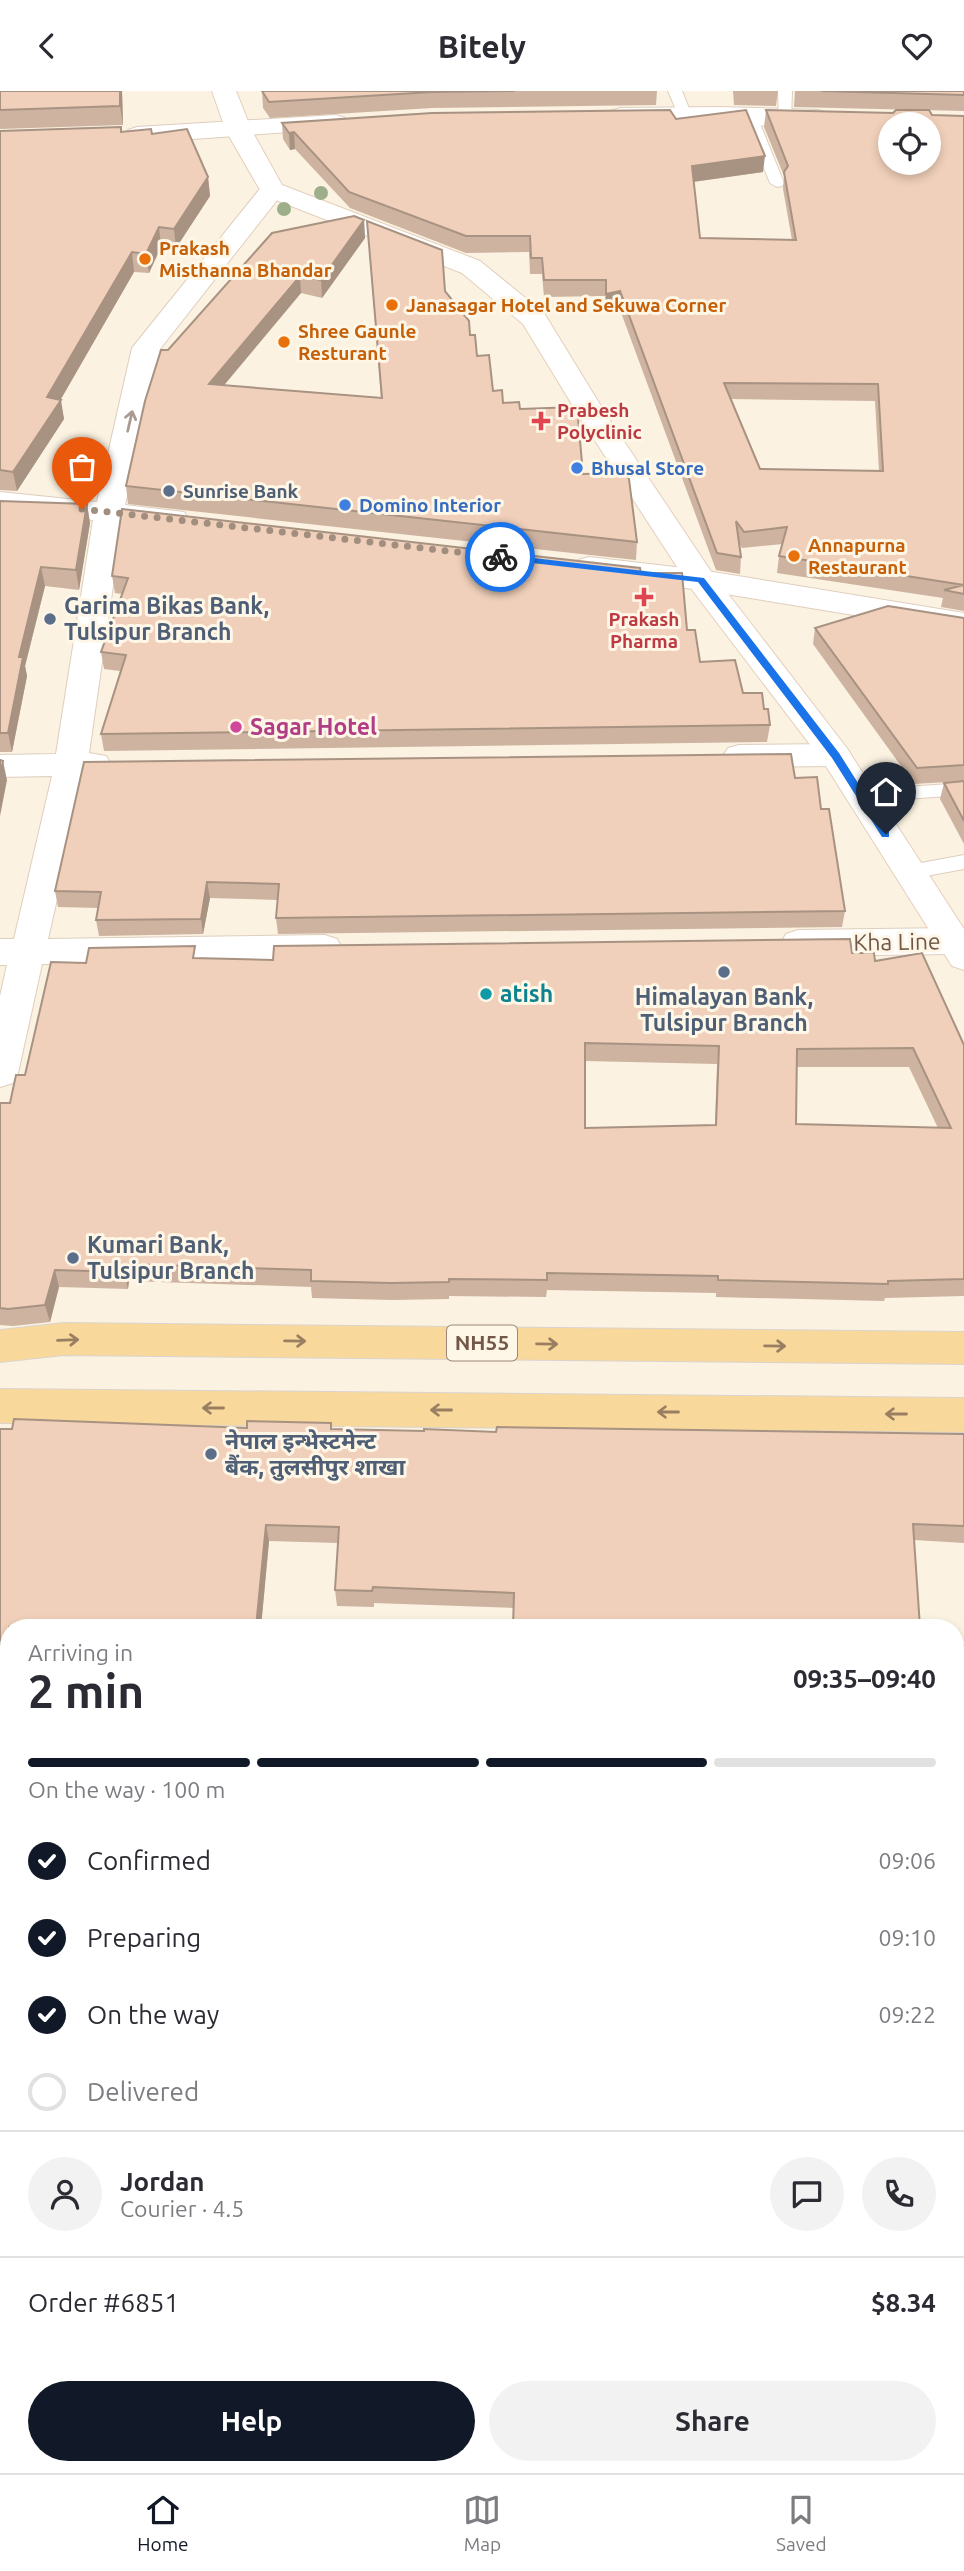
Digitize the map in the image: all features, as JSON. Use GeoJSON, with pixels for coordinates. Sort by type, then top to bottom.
{"type":"FeatureCollection","features":[{"type":"Feature","properties":{"kind":"main road","name":"NH55"},"geometry":{"type":"LineString","coordinates":[[0,1346],[78,1339],[964,1348]]}},
{"type":"Feature","properties":{"kind":"main road"},"geometry":{"type":"LineString","coordinates":[[0,1406],[964,1415]]}},
{"type":"Feature","properties":{"kind":"street"},"geometry":{"type":"LineString","coordinates":[[224,91],[239,131],[272,190],[471,267],[534,319],[593,416],[701,580],[835,755],[959,949]]}},
{"type":"Feature","properties":{"kind":"street"},"geometry":{"type":"LineString","coordinates":[[592,117],[750,116],[842,119]]}},
{"type":"Feature","properties":{"kind":"street"},"geometry":{"type":"LineString","coordinates":[[120,135],[354,123]]}},
{"type":"Feature","properties":{"kind":"street"},"geometry":{"type":"LineString","coordinates":[[0,1073],[13,952],[71,764],[109,512],[146,348],[272,190]]}},
{"type":"Feature","properties":{"kind":"street"},"geometry":{"type":"LineString","coordinates":[[0,501],[205,523]]}},
{"type":"Feature","properties":{"kind":"street"},"geometry":{"type":"LineString","coordinates":[[563,564],[701,580],[964,623]]}},
{"type":"Feature","properties":{"kind":"street"},"geometry":{"type":"LineString","coordinates":[[710,757],[835,755]]}},
{"type":"Feature","properties":{"kind":"street"},"geometry":{"type":"LineString","coordinates":[[0,766],[126,764]]}},
{"type":"Feature","properties":{"kind":"street","name":"Kha Line"},"geometry":{"type":"LineString","coordinates":[[760,943],[959,949]]}},
{"type":"Feature","properties":{"kind":"street"},"geometry":{"type":"LineString","coordinates":[[13,952],[359,948]]}},
{"type":"Feature","properties":{"kind":"lane"},"geometry":{"type":"LineString","coordinates":[[674,91],[685,116]]}},
{"type":"Feature","properties":{"kind":"lane"},"geometry":{"type":"LineString","coordinates":[[785,91],[786,117]]}},
{"type":"Feature","properties":{"kind":"lane"},"geometry":{"type":"LineString","coordinates":[[750,116],[776,184]]}},
{"type":"Feature","properties":{"kind":"lane"},"geometry":{"type":"LineString","coordinates":[[861,796],[964,789]]}},
{"type":"Feature","properties":{"kind":"lane"},"geometry":{"type":"LineString","coordinates":[[910,872],[964,862]]}},
{"type":"Feature","properties":{"kind":"building"},"geometry":{"type":"Polygon","coordinates":[[[0,91],[120,91],[120,106],[0,110],[0,91]]]}},
{"type":"Feature","properties":{"kind":"building"},"geometry":{"type":"Polygon","coordinates":[[[262,91],[515,91],[432,92],[269,102],[262,91]]]}},
{"type":"Feature","properties":{"kind":"building"},"geometry":{"type":"Polygon","coordinates":[[[821,91],[964,91],[964,95],[821,91]]]}},
{"type":"Feature","properties":{"kind":"building"},"geometry":{"type":"Polygon","coordinates":[[[670,110],[676,119],[746,110],[765,156],[692,166],[700,238],[796,240],[784,172],[788,166],[766,110],[878,113],[878,175],[941,175],[941,115],[964,116],[964,585],[779,556],[787,527],[744,532],[736,521],[741,557],[717,553],[620,291],[606,294],[606,280],[544,280],[542,258],[531,258],[530,236],[466,236],[349,192],[294,132],[289,133],[282,123],[432,113],[670,110]],[[724,383],[760,469],[883,471],[878,384],[724,383]]]}},
{"type":"Feature","properties":{"kind":"building"},"geometry":{"type":"Polygon","coordinates":[[[896,110],[930,112],[894,112],[896,110]]]}},
{"type":"Feature","properties":{"kind":"building"},"geometry":{"type":"Polygon","coordinates":[[[121,127],[121,132],[151,129],[152,134],[187,129],[208,177],[174,229],[159,227],[146,254],[132,252],[47,397],[61,400],[13,472],[0,470],[0,131],[121,127]]]}},
{"type":"Feature","properties":{"kind":"building"},"geometry":{"type":"Polygon","coordinates":[[[354,216],[364,220],[321,280],[300,276],[209,384],[382,398],[367,221],[442,250],[445,291],[469,321],[470,335],[475,335],[477,356],[489,355],[493,391],[502,390],[503,403],[519,402],[520,409],[577,407],[583,474],[625,473],[629,479],[637,542],[126,486],[145,401],[161,350],[168,350],[272,233],[354,216]]]}},
{"type":"Feature","properties":{"kind":"building"},"geometry":{"type":"Polygon","coordinates":[[[0,501],[87,504],[76,570],[41,567],[19,657],[23,657],[8,733],[0,733],[0,501]]]}},
{"type":"Feature","properties":{"kind":"building"},"geometry":{"type":"Polygon","coordinates":[[[122,509],[640,568],[641,573],[682,573],[687,630],[695,630],[700,662],[735,660],[743,693],[762,693],[770,725],[101,734],[126,655],[101,652],[128,578],[112,576],[122,509]]]}},
{"type":"Feature","properties":{"kind":"building"},"geometry":{"type":"Polygon","coordinates":[[[964,585],[964,594],[944,590],[964,585]]]}},
{"type":"Feature","properties":{"kind":"building"},"geometry":{"type":"Polygon","coordinates":[[[888,606],[964,618],[964,765],[917,768],[815,628],[888,606]]]}},
{"type":"Feature","properties":{"kind":"building"},"geometry":{"type":"Polygon","coordinates":[[[791,754],[795,778],[817,777],[821,809],[829,809],[845,911],[276,918],[279,884],[207,882],[201,919],[96,920],[101,892],[55,891],[84,762],[791,754]]]}},
{"type":"Feature","properties":{"kind":"building"},"geometry":{"type":"Polygon","coordinates":[[[964,781],[964,821],[944,783],[964,781]]]}},
{"type":"Feature","properties":{"kind":"building"},"geometry":{"type":"Polygon","coordinates":[[[850,939],[852,953],[874,953],[875,961],[922,953],[964,1045],[964,1279],[888,1281],[888,1284],[718,1280],[718,1276],[547,1273],[547,1280],[449,1279],[449,1282],[391,1283],[311,1281],[311,1270],[125,1264],[124,1272],[55,1270],[45,1305],[0,1308],[0,1103],[10,1103],[16,1075],[25,1075],[51,962],[86,963],[89,948],[195,946],[193,958],[273,960],[274,946],[850,939]],[[585,1043],[585,1128],[716,1125],[719,1046],[585,1043]],[[913,1048],[797,1049],[796,1124],[951,1128],[913,1048]]]}},
{"type":"Feature","properties":{"kind":"building"},"geometry":{"type":"Polygon","coordinates":[[[14,1419],[247,1428],[247,1421],[331,1423],[331,1429],[424,1431],[496,1432],[497,1427],[964,1434],[964,1526],[913,1524],[919,1619],[513,1619],[514,1593],[373,1587],[372,1591],[335,1590],[339,1527],[266,1525],[257,1619],[0,1619],[0,1429],[12,1429],[14,1419]]]}},
{"type":"Feature","properties":{"kind":"way so far"},"geometry":{"type":"LineString","coordinates":[[82,509],[500,557]]}},
{"type":"Feature","properties":{"kind":"place","name":"Prakash Misthanna Bhandar"},"geometry":{"type":"Point","coordinates":[145,259]}},
{"type":"Feature","properties":{"kind":"place","name":"Janasagar Hotel and Sekuwa Corner"},"geometry":{"type":"Point","coordinates":[392,305]}},
{"type":"Feature","properties":{"kind":"place","name":"Shree Gaunle Resturant"},"geometry":{"type":"Point","coordinates":[284,342]}},
{"type":"Feature","properties":{"kind":"place","name":"Prabesh Polyclinic"},"geometry":{"type":"Point","coordinates":[541,421]}},
{"type":"Feature","properties":{"kind":"place","name":"Bhusal Store"},"geometry":{"type":"Point","coordinates":[577,468]}},
{"type":"Feature","properties":{"kind":"place","name":"Sunrise Bank"},"geometry":{"type":"Point","coordinates":[169,491]}},
{"type":"Feature","properties":{"kind":"place","name":"Domino Interior"},"geometry":{"type":"Point","coordinates":[345,505]}},
{"type":"Feature","properties":{"kind":"place","name":"Annapurna Restaurant"},"geometry":{"type":"Point","coordinates":[794,556]}},
{"type":"Feature","properties":{"kind":"place","name":"Prakash Pharma"},"geometry":{"type":"Point","coordinates":[644,597]}},
{"type":"Feature","properties":{"kind":"place","name":"Garima Bikas Bank, Tulsipur Branch"},"geometry":{"type":"Point","coordinates":[50,619]}},
{"type":"Feature","properties":{"kind":"place","name":"Sagar Hotel"},"geometry":{"type":"Point","coordinates":[236,727]}},
{"type":"Feature","properties":{"kind":"place","name":"Himalayan Bank, Tulsipur Branch"},"geometry":{"type":"Point","coordinates":[724,972]}},
{"type":"Feature","properties":{"kind":"place","name":"atish"},"geometry":{"type":"Point","coordinates":[486,994]}},
{"type":"Feature","properties":{"kind":"place","name":"Kumari Bank, Tulsipur Branch"},"geometry":{"type":"Point","coordinates":[73,1258]}},
{"type":"Feature","properties":{"kind":"place","name":"नेपाल इन्भेस्टमेन्ट बैंक, तुलसीपुर शाखा"},"geometry":{"type":"Point","coordinates":[211,1454]}},
{"type":"Feature","properties":{"kind":"route"},"geometry":{"type":"LineString","coordinates":[[500,557],[701,580],[835,755],[886,834]]}}]}
